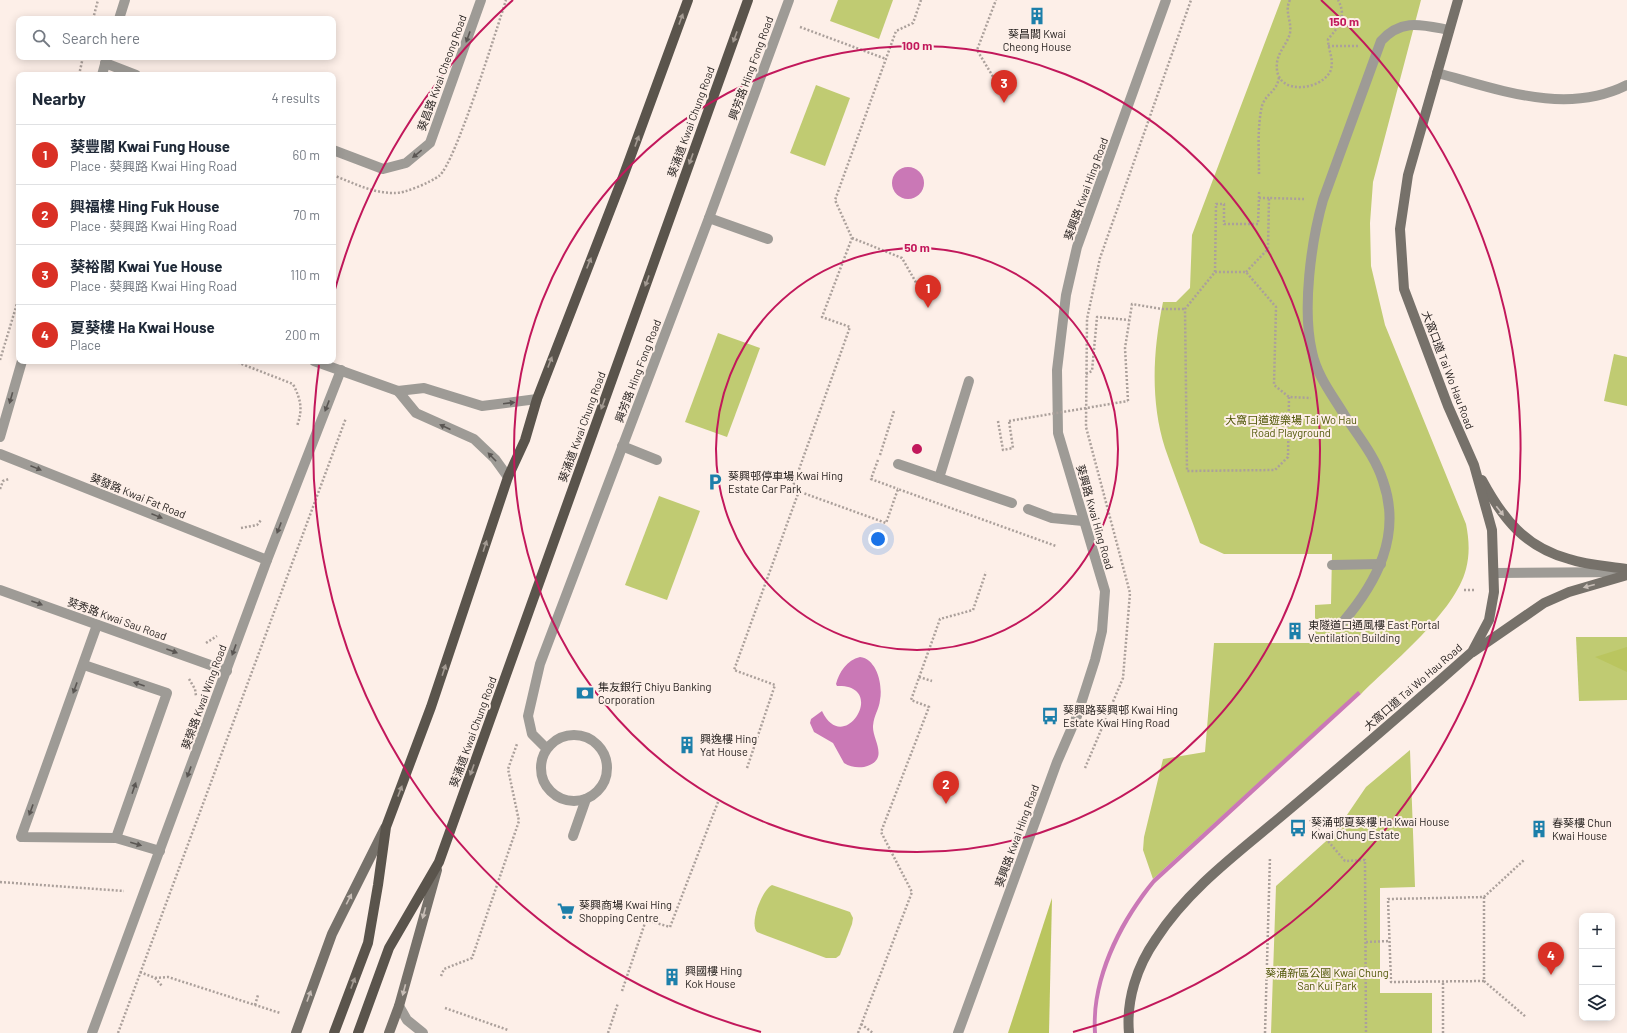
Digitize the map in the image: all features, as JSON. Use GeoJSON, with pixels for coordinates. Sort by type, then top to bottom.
{"type":"FeatureCollection","features":[{"type":"Feature","properties":{"kind":"main road"},"geometry":{"type":"LineString","coordinates":[[296,1033],[332,934],[386,827],[432,707],[508,477],[525,440],[536,399],[623,177],[688,0]]}},
{"type":"Feature","properties":{"kind":"main road","name":"葵涌道 Kwai Chung Road"},"geometry":{"type":"LineString","coordinates":[[389,1033],[400,1006],[439,862],[748,0]]}},
{"type":"Feature","properties":{"kind":"main road","name":"大窩口道 Tai Wo Hau Road"},"geometry":{"type":"LineString","coordinates":[[1129,1033],[1130,1004],[1138,974],[1155,939],[1170,919],[1198,888],[1472,652],[1489,620],[1494,592],[1492,530],[1474,465],[1448,406],[1404,289],[1400,229],[1408,175],[1458,0]]}},
{"type":"Feature","properties":{"kind":"main road"},"geometry":{"type":"LineString","coordinates":[[1474,465],[1497,507],[1513,527],[1535,544],[1569,559],[1627,571]]}},
{"type":"Feature","properties":{"kind":"main road"},"geometry":{"type":"LineString","coordinates":[[1472,652],[1544,603],[1569,592],[1627,576]]}},
{"type":"Feature","properties":{"kind":"main road"},"geometry":{"type":"LineString","coordinates":[[334,1033],[368,942],[386,827]]}},
{"type":"Feature","properties":{"kind":"main road","name":"葵涌道 Kwai Chung Road"},"geometry":{"type":"LineString","coordinates":[[358,1033],[389,948],[439,862]]}},
{"type":"Feature","properties":{"kind":"street"},"geometry":{"type":"LineString","coordinates":[[120,16],[125,0]]}},
{"type":"Feature","properties":{"kind":"street","name":"葵昌路 Kwai Cheong Road"},"geometry":{"type":"LineString","coordinates":[[336,151],[383,169],[406,163],[430,143],[481,0]]}},
{"type":"Feature","properties":{"kind":"street","name":"興芳路 Hing Fong Road"},"geometry":{"type":"LineString","coordinates":[[546,748],[532,734],[528,716],[540,664],[709,218],[789,0]]}},
{"type":"Feature","properties":{"kind":"street","name":"葵興路 Kwai Hing Road"},"geometry":{"type":"LineString","coordinates":[[958,1033],[1057,762],[1077,716],[1096,660],[1102,631],[1104,591],[1058,433],[1057,370],[1066,295],[1078,247],[1166,0]]}},
{"type":"Feature","properties":{"kind":"street"},"geometry":{"type":"LineString","coordinates":[[1343,622],[1362,599],[1381,564],[1386,546],[1389,525],[1384,482],[1374,460],[1325,384],[1312,353],[1306,313],[1316,226],[1323,200],[1381,41],[1395,28],[1415,24],[1449,30]]}},
{"type":"Feature","properties":{"kind":"street"},"geometry":{"type":"LineString","coordinates":[[103,72],[106,60],[130,72]]}},
{"type":"Feature","properties":{"kind":"street"},"geometry":{"type":"LineString","coordinates":[[1437,73],[1546,99],[1572,100],[1609,94],[1627,85]]}},
{"type":"Feature","properties":{"kind":"street"},"geometry":{"type":"LineString","coordinates":[[709,218],[768,239]]}},
{"type":"Feature","properties":{"kind":"street"},"geometry":{"type":"LineString","coordinates":[[0,437],[21,364]]}},
{"type":"Feature","properties":{"kind":"street"},"geometry":{"type":"LineString","coordinates":[[323,364],[398,391],[424,388],[482,406],[536,399]]}},
{"type":"Feature","properties":{"kind":"street","name":"葵榮路 Kwai Wing Road"},"geometry":{"type":"LineString","coordinates":[[92,1033],[267,560],[341,370]]}},
{"type":"Feature","properties":{"kind":"street"},"geometry":{"type":"LineString","coordinates":[[939,478],[969,381]]}},
{"type":"Feature","properties":{"kind":"street"},"geometry":{"type":"LineString","coordinates":[[398,391],[416,413],[474,440],[495,458],[508,477]]}},
{"type":"Feature","properties":{"kind":"street"},"geometry":{"type":"LineString","coordinates":[[622,446],[657,460]]}},
{"type":"Feature","properties":{"kind":"street","name":"葵發路 Kwai Fat Road"},"geometry":{"type":"LineString","coordinates":[[0,454],[267,560]]}},
{"type":"Feature","properties":{"kind":"street"},"geometry":{"type":"LineString","coordinates":[[898,464],[1012,503]]}},
{"type":"Feature","properties":{"kind":"street"},"geometry":{"type":"LineString","coordinates":[[1028,509],[1052,518],[1083,521]]}},
{"type":"Feature","properties":{"kind":"street"},"geometry":{"type":"LineString","coordinates":[[1332,565],[1381,564]]}},
{"type":"Feature","properties":{"kind":"street"},"geometry":{"type":"LineString","coordinates":[[1494,573],[1627,571]]}},
{"type":"Feature","properties":{"kind":"street","name":"葵秀路 Kwai Sau Road"},"geometry":{"type":"LineString","coordinates":[[0,590],[227,671]]}},
{"type":"Feature","properties":{"kind":"street"},"geometry":{"type":"LineString","coordinates":[[97,625],[84,665],[21,837],[116,838],[160,851]]}},
{"type":"Feature","properties":{"kind":"street"},"geometry":{"type":"LineString","coordinates":[[84,665],[167,693],[116,838]]}},
{"type":"Feature","properties":{"kind":"street"},"geometry":{"type":"LineString","coordinates":[[576,734],[587,737],[597,743],[604,752],[607,762],[607,774],[603,785],[586,799],[575,801],[564,800],[555,796],[547,788],[542,778],[540,768],[541,758],[546,748],[554,740],[565,735],[576,734]]}},
{"type":"Feature","properties":{"kind":"street"},"geometry":{"type":"LineString","coordinates":[[573,836],[586,799]]}},
{"type":"Feature","properties":{"kind":"street"},"geometry":{"type":"LineString","coordinates":[[400,1006],[407,1020],[423,1033]]}},
{"type":"Feature","properties":{"kind":"path"},"geometry":{"type":"LineString","coordinates":[[94,16],[98,0]]}},
{"type":"Feature","properties":{"kind":"path"},"geometry":{"type":"LineString","coordinates":[[918,286],[902,258],[852,238],[835,200],[896,31],[913,23],[921,0]]}},
{"type":"Feature","properties":{"kind":"path"},"geometry":{"type":"LineString","coordinates":[[995,80],[977,50],[996,0]]}},
{"type":"Feature","properties":{"kind":"path"},"geometry":{"type":"LineString","coordinates":[[1086,768],[1123,678],[1130,593],[1086,427],[1087,319],[1100,258],[1191,0]]}},
{"type":"Feature","properties":{"kind":"path"},"geometry":{"type":"LineString","coordinates":[[1259,174],[1260,120],[1262,106],[1265,98],[1278,85],[1279,77],[1277,62],[1279,53],[1290,32],[1288,10],[1290,0]]}},
{"type":"Feature","properties":{"kind":"path"},"geometry":{"type":"LineString","coordinates":[[1279,77],[1286,84],[1298,88],[1312,86],[1323,81],[1330,72],[1332,61],[1331,52],[1328,46],[1328,39],[1335,32],[1342,19],[1342,11],[1338,0]]}},
{"type":"Feature","properties":{"kind":"path"},"geometry":{"type":"LineString","coordinates":[[782,20],[886,59]]}},
{"type":"Feature","properties":{"kind":"path"},"geometry":{"type":"LineString","coordinates":[[1328,46],[1379,47]]}},
{"type":"Feature","properties":{"kind":"path"},"geometry":{"type":"LineString","coordinates":[[80,72],[82,60]]}},
{"type":"Feature","properties":{"kind":"path"},"geometry":{"type":"LineString","coordinates":[[1259,190],[1258,224],[1224,224],[1224,204],[1216,204],[1215,272],[1185,309],[1187,471],[1275,470],[1288,457],[1289,397]]}},
{"type":"Feature","properties":{"kind":"path"},"geometry":{"type":"LineString","coordinates":[[1259,198],[1323,200]]}},
{"type":"Feature","properties":{"kind":"path"},"geometry":{"type":"LineString","coordinates":[[1215,272],[1246,272],[1268,249],[1269,198]]}},
{"type":"Feature","properties":{"kind":"path"},"geometry":{"type":"LineString","coordinates":[[852,238],[822,317],[850,327],[792,489],[886,523],[898,489],[1056,546]]}},
{"type":"Feature","properties":{"kind":"path"},"geometry":{"type":"LineString","coordinates":[[1246,272],[1276,307],[1274,385],[1289,397],[1333,398]]}},
{"type":"Feature","properties":{"kind":"path"},"geometry":{"type":"LineString","coordinates":[[998,421],[1003,450],[1013,448],[1009,421],[1128,401],[1126,348],[1132,304],[1162,309],[1185,309]]}},
{"type":"Feature","properties":{"kind":"path"},"geometry":{"type":"LineString","coordinates":[[0,360],[16,308]]}},
{"type":"Feature","properties":{"kind":"path"},"geometry":{"type":"LineString","coordinates":[[1086,374],[1092,371],[1097,317],[1129,320]]}},
{"type":"Feature","properties":{"kind":"path"},"geometry":{"type":"LineString","coordinates":[[242,364],[293,384],[299,395],[301,412],[296,427]]}},
{"type":"Feature","properties":{"kind":"path"},"geometry":{"type":"LineString","coordinates":[[118,1033],[346,418]]}},
{"type":"Feature","properties":{"kind":"path"},"geometry":{"type":"LineString","coordinates":[[0,489],[2,481],[15,477]]}},
{"type":"Feature","properties":{"kind":"path"},"geometry":{"type":"LineString","coordinates":[[747,768],[775,685],[734,670],[800,491]]}},
{"type":"Feature","properties":{"kind":"path"},"geometry":{"type":"LineString","coordinates":[[240,529],[257,525],[266,514]]}},
{"type":"Feature","properties":{"kind":"path"},"geometry":{"type":"LineString","coordinates":[[858,1033],[912,892],[881,832],[929,707],[910,700],[940,619],[973,610],[986,572]]}},
{"type":"Feature","properties":{"kind":"path"},"geometry":{"type":"LineString","coordinates":[[201,643],[208,643],[220,635]]}},
{"type":"Feature","properties":{"kind":"path"},"geometry":{"type":"LineString","coordinates":[[919,677],[932,681]]}},
{"type":"Feature","properties":{"kind":"path"},"geometry":{"type":"LineString","coordinates":[[441,976],[444,969],[472,958],[519,822],[508,769],[528,716]]}},
{"type":"Feature","properties":{"kind":"path"},"geometry":{"type":"LineString","coordinates":[[622,991],[646,920],[670,927],[718,802]]}},
{"type":"Feature","properties":{"kind":"path"},"geometry":{"type":"LineString","coordinates":[[1310,820],[1345,861],[1365,860],[1366,1033]]}},
{"type":"Feature","properties":{"kind":"path"},"geometry":{"type":"LineString","coordinates":[[1265,1033],[1270,857]]}},
{"type":"Feature","properties":{"kind":"path"},"geometry":{"type":"LineString","coordinates":[[1524,860],[1484,897],[1388,899],[1391,982],[1484,981],[1526,1017]]}},
{"type":"Feature","properties":{"kind":"path"},"geometry":{"type":"LineString","coordinates":[[0,882],[127,891]]}},
{"type":"Feature","properties":{"kind":"path"},"geometry":{"type":"LineString","coordinates":[[1484,897],[1484,981]]}},
{"type":"Feature","properties":{"kind":"path"},"geometry":{"type":"LineString","coordinates":[[1366,942],[1390,941]]}},
{"type":"Feature","properties":{"kind":"path"},"geometry":{"type":"LineString","coordinates":[[140,972],[155,978],[168,977],[280,1013]]}},
{"type":"Feature","properties":{"kind":"path"},"geometry":{"type":"LineString","coordinates":[[155,978],[162,986]]}},
{"type":"Feature","properties":{"kind":"path"},"geometry":{"type":"LineString","coordinates":[[1443,1033],[1444,981]]}},
{"type":"Feature","properties":{"kind":"path"},"geometry":{"type":"LineString","coordinates":[[255,1005],[258,995]]}},
{"type":"Feature","properties":{"kind":"path"},"geometry":{"type":"LineString","coordinates":[[608,1033],[618,1004]]}},
{"type":"Feature","properties":{"kind":"path"},"geometry":{"type":"LineString","coordinates":[[445,1008],[508,1030]]}},
{"type":"Feature","properties":{"kind":"path"},"geometry":{"type":"LineString","coordinates":[[861,1024],[873,1033]]}},
{"type":"Feature","properties":{"kind":"green space"},"geometry":{"type":"Polygon","coordinates":[[[838,0],[893,0],[879,39],[830,21],[838,0]]]}},
{"type":"Feature","properties":{"kind":"green space","name":"大窩口道遊樂場 Tai Wo Hau Road Playground"},"geometry":{"type":"Polygon","coordinates":[[[1281,0],[1421,0],[1373,182],[1370,223],[1371,266],[1385,325],[1466,524],[1469,552],[1466,569],[1460,585],[1436,619],[1421,636],[1361,694],[1358,692],[1153,879],[1143,850],[1144,837],[1163,759],[1205,752],[1214,643],[1315,643],[1315,605],[1331,604],[1332,554],[1224,554],[1200,543],[1165,448],[1160,430],[1155,394],[1155,357],[1163,302],[1176,302],[1190,288],[1192,235],[1281,0]]]}},
{"type":"Feature","properties":{"kind":"green space"},"geometry":{"type":"Polygon","coordinates":[[[816,85],[850,98],[825,166],[790,153],[816,85]]]}},
{"type":"Feature","properties":{"kind":"green space"},"geometry":{"type":"Polygon","coordinates":[[[718,333],[760,348],[727,437],[685,422],[718,333]]]}},
{"type":"Feature","properties":{"kind":"green space"},"geometry":{"type":"Polygon","coordinates":[[[1614,354],[1627,357],[1627,406],[1604,401],[1614,354]]]}},
{"type":"Feature","properties":{"kind":"green space"},"geometry":{"type":"Polygon","coordinates":[[[659,496],[700,511],[667,600],[625,585],[659,496]]]}},
{"type":"Feature","properties":{"kind":"green space"},"geometry":{"type":"Polygon","coordinates":[[[1576,637],[1627,637],[1627,700],[1579,701],[1576,637]]]}},
{"type":"Feature","properties":{"kind":"green space"},"geometry":{"type":"Polygon","coordinates":[[[1627,647],[1627,672],[1595,657],[1627,647]]]}},
{"type":"Feature","properties":{"kind":"green space","name":"葵涌新區公園 Kwai Chung San Kui Park"},"geometry":{"type":"Polygon","coordinates":[[[1410,750],[1415,887],[1380,888],[1380,993],[1432,993],[1432,1033],[1271,1033],[1276,886],[1334,834],[1366,787],[1410,750]]]}},
{"type":"Feature","properties":{"kind":"green space"},"geometry":{"type":"Polygon","coordinates":[[[772,885],[850,912],[853,918],[852,924],[840,955],[836,958],[826,958],[757,932],[755,922],[758,907],[764,893],[772,885]]]}},
{"type":"Feature","properties":{"kind":"green space"},"geometry":{"type":"Polygon","coordinates":[[[1052,898],[1049,1033],[1008,1033],[1052,898]]]}},
{"type":"Feature","properties":{"kind":"shaded area"},"geometry":{"type":"Polygon","coordinates":[[[908,167],[914,168],[921,174],[924,183],[923,189],[917,196],[908,199],[902,198],[895,192],[892,183],[893,177],[899,170],[908,167]]]}},
{"type":"Feature","properties":{"kind":"shaded area"},"geometry":{"type":"Polygon","coordinates":[[[860,657],[871,662],[878,674],[881,687],[881,694],[873,726],[878,749],[877,760],[864,767],[851,766],[844,763],[833,743],[814,732],[810,723],[811,719],[822,711],[831,723],[841,727],[850,723],[857,715],[861,705],[860,696],[852,688],[837,686],[836,684],[844,667],[851,661],[860,657]]]}},
{"type":"Feature","properties":{"kind":"shaded area"},"geometry":{"type":"Polygon","coordinates":[[[1358,691],[1361,694],[1155,883],[1132,916],[1112,953],[1100,993],[1097,1013],[1097,1033],[1093,1033],[1093,1012],[1101,971],[1118,931],[1140,895],[1153,879],[1358,691]]]}},
{"type":"Feature","properties":{"kind":"place","name":"葵昌閣 Kwai Cheong House"},"geometry":{"type":"Point","coordinates":[1037,16]}},
{"type":"Feature","properties":{"kind":"place","name":"葵裕閣 Kwai Yue House"},"geometry":{"type":"Point","coordinates":[1004,103]}},
{"type":"Feature","properties":{"kind":"place","name":"葵豐閣 Kwai Fung House"},"geometry":{"type":"Point","coordinates":[928,308]}},
{"type":"Feature","properties":{"kind":"place","name":"葵興邨停車場 Kwai Hing Estate Car Park"},"geometry":{"type":"Point","coordinates":[715,482]}},
{"type":"Feature","properties":{"kind":"place","name":"東隧道口通風樓 East Portal Ventilation Building"},"geometry":{"type":"Point","coordinates":[1295,631]}},
{"type":"Feature","properties":{"kind":"place","name":"集友銀行 Chiyu Banking Corporation"},"geometry":{"type":"Point","coordinates":[585,693]}},
{"type":"Feature","properties":{"kind":"place","name":"葵興路葵興邨 Kwai Hing Estate Kwai Hing Road"},"geometry":{"type":"Point","coordinates":[1050,716]}},
{"type":"Feature","properties":{"kind":"place","name":"興逸樓 Hing Yat House"},"geometry":{"type":"Point","coordinates":[687,745]}},
{"type":"Feature","properties":{"kind":"place","name":"興福樓 Hing Fuk House"},"geometry":{"type":"Point","coordinates":[946,804]}},
{"type":"Feature","properties":{"kind":"place","name":"葵涌邨夏葵樓 Ha Kwai House Kwai Chung Estate"},"geometry":{"type":"Point","coordinates":[1298,828]}},
{"type":"Feature","properties":{"kind":"place","name":"春葵樓 Chun Kwai House"},"geometry":{"type":"Point","coordinates":[1539,829]}},
{"type":"Feature","properties":{"kind":"place","name":"葵興商場 Kwai Hing Shopping Centre"},"geometry":{"type":"Point","coordinates":[566,911]}},
{"type":"Feature","properties":{"kind":"place","name":"夏葵樓 Ha Kwai House"},"geometry":{"type":"Point","coordinates":[1551,975]}},
{"type":"Feature","properties":{"kind":"place","name":"興國樓 Hing Kok House"},"geometry":{"type":"Point","coordinates":[672,977]}}]}
